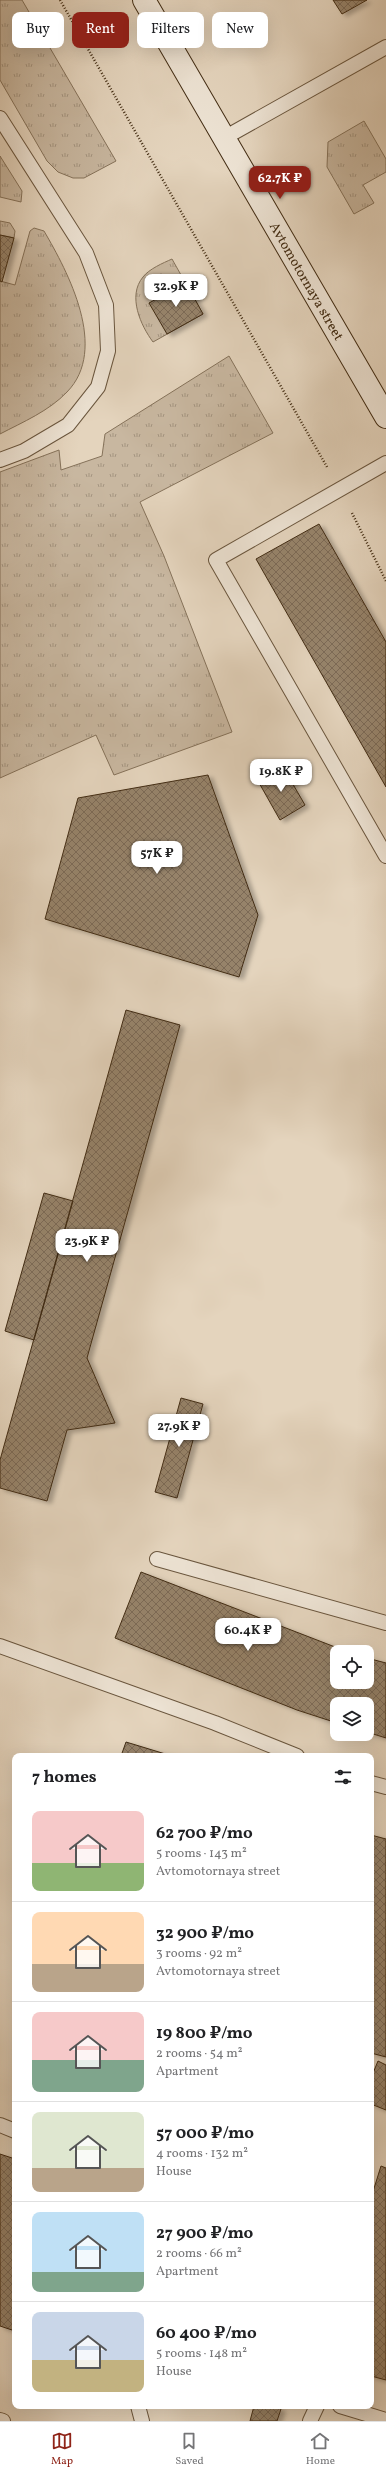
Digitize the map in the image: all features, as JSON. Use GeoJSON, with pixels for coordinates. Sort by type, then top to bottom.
{"type":"FeatureCollection","features":[{"type":"Feature","properties":{"kind":"street","name":"Avtomotornaya street"},"geometry":{"type":"LineString","coordinates":[[144,0],[386,418]]}},
{"type":"Feature","properties":{"kind":"lane"},"geometry":{"type":"LineString","coordinates":[[224,138],[386,47]]}},
{"type":"Feature","properties":{"kind":"lane"},"geometry":{"type":"LineString","coordinates":[[0,118],[86,253],[106,305],[108,352],[98,387],[68,425],[24,451],[0,460]]}},
{"type":"Feature","properties":{"kind":"lane"},"geometry":{"type":"LineString","coordinates":[[386,463],[216,560],[386,856]]}},
{"type":"Feature","properties":{"kind":"lane"},"geometry":{"type":"LineString","coordinates":[[157,1558],[386,1623]]}},
{"type":"Feature","properties":{"kind":"lane"},"geometry":{"type":"LineString","coordinates":[[0,1646],[215,1723],[290,1753]]}},
{"type":"Feature","properties":{"kind":"lane"},"geometry":{"type":"LineString","coordinates":[[374,1784],[386,1787]]}},
{"type":"Feature","properties":{"kind":"lane"},"geometry":{"type":"LineString","coordinates":[[0,2125],[12,2130]]}},
{"type":"Feature","properties":{"kind":"lane"},"geometry":{"type":"LineString","coordinates":[[139,2409],[142,2421]]}},
{"type":"Feature","properties":{"kind":"lane"},"geometry":{"type":"LineString","coordinates":[[310,2421],[316,2409]]}},
{"type":"Feature","properties":{"kind":"lane"},"geometry":{"type":"LineString","coordinates":[[350,2409],[386,2420]]}},
{"type":"Feature","properties":{"kind":"path"},"geometry":{"type":"LineString","coordinates":[[60,0],[339,489],[386,581]]}},
{"type":"Feature","properties":{"kind":"green space"},"geometry":{"type":"Polygon","coordinates":[[[0,0],[22,0],[29,12],[12,12],[12,48],[50,48],[116,161],[84,178],[73,178],[58,172],[47,161],[0,80],[0,0]]]}},
{"type":"Feature","properties":{"kind":"green space"},"geometry":{"type":"Polygon","coordinates":[[[364,121],[386,159],[386,172],[363,185],[374,203],[354,214],[327,167],[328,142],[364,121]]]}},
{"type":"Feature","properties":{"kind":"green space"},"geometry":{"type":"Polygon","coordinates":[[[0,156],[22,191],[21,202],[0,197],[0,156]]]}},
{"type":"Feature","properties":{"kind":"green space"},"geometry":{"type":"Polygon","coordinates":[[[0,221],[10,223],[15,231],[14,238],[0,235],[0,221]]]}},
{"type":"Feature","properties":{"kind":"green space"},"geometry":{"type":"Polygon","coordinates":[[[34,228],[44,231],[64,267],[73,289],[85,333],[84,354],[79,374],[67,392],[60,399],[35,416],[0,434],[0,281],[15,285],[30,231],[34,228]]]}},
{"type":"Feature","properties":{"kind":"green space"},"geometry":{"type":"Polygon","coordinates":[[[172,259],[203,314],[153,342],[140,319],[136,302],[136,293],[138,285],[149,271],[172,259]]]}},
{"type":"Feature","properties":{"kind":"green space"},"geometry":{"type":"Polygon","coordinates":[[[229,356],[273,433],[140,502],[164,556],[232,732],[114,775],[96,735],[0,778],[0,472],[59,450],[61,470],[102,456],[105,434],[229,356]]]}},
{"type":"Feature","properties":{"kind":"building"},"geometry":{"type":"Polygon","coordinates":[[[333,0],[367,0],[342,14],[333,0]]]}},
{"type":"Feature","properties":{"kind":"building"},"geometry":{"type":"Polygon","coordinates":[[[0,235],[14,238],[2,282],[0,281],[0,235]]]}},
{"type":"Feature","properties":{"kind":"building"},"geometry":{"type":"Polygon","coordinates":[[[186,283],[203,314],[167,334],[149,303],[186,283]]]}},
{"type":"Feature","properties":{"kind":"building"},"geometry":{"type":"Polygon","coordinates":[[[319,524],[386,642],[386,787],[256,559],[319,524]]]}},
{"type":"Feature","properties":{"kind":"building"},"geometry":{"type":"Polygon","coordinates":[[[283,767],[305,805],[280,820],[258,781],[283,767]]]}},
{"type":"Feature","properties":{"kind":"building"},"geometry":{"type":"Polygon","coordinates":[[[208,775],[258,915],[239,977],[45,919],[78,798],[208,775]]]}},
{"type":"Feature","properties":{"kind":"building"},"geometry":{"type":"Polygon","coordinates":[[[126,1010],[180,1025],[87,1358],[115,1423],[67,1430],[47,1501],[0,1488],[0,1460],[126,1010]]]}},
{"type":"Feature","properties":{"kind":"building"},"geometry":{"type":"Polygon","coordinates":[[[44,1193],[73,1201],[34,1340],[5,1331],[44,1193]]]}},
{"type":"Feature","properties":{"kind":"building"},"geometry":{"type":"Polygon","coordinates":[[[181,1398],[203,1404],[177,1498],[155,1492],[181,1398]]]}},
{"type":"Feature","properties":{"kind":"building"},"geometry":{"type":"Polygon","coordinates":[[[141,1572],[330,1645],[330,1689],[374,1689],[374,1660],[386,1663],[386,1738],[374,1734],[374,1697],[330,1697],[330,1721],[297,1710],[115,1638],[141,1572]]]}},
{"type":"Feature","properties":{"kind":"building"},"geometry":{"type":"Polygon","coordinates":[[[126,1742],[162,1753],[122,1753],[126,1742]]]}},
{"type":"Feature","properties":{"kind":"building"},"geometry":{"type":"Polygon","coordinates":[[[374,1836],[386,1839],[386,2057],[374,2054],[374,1836]]]}},
{"type":"Feature","properties":{"kind":"building"},"geometry":{"type":"Polygon","coordinates":[[[378,2061],[386,2065],[386,2110],[374,2105],[374,2071],[378,2061]]]}},
{"type":"Feature","properties":{"kind":"building"},"geometry":{"type":"Polygon","coordinates":[[[0,2154],[12,2158],[12,2330],[0,2326],[0,2154]]]}},
{"type":"Feature","properties":{"kind":"building"},"geometry":{"type":"Polygon","coordinates":[[[381,2166],[386,2168],[386,2380],[374,2377],[374,2188],[381,2166]]]}},
{"type":"Feature","properties":{"kind":"building"},"geometry":{"type":"Polygon","coordinates":[[[253,2409],[281,2409],[277,2421],[250,2421],[253,2409]]]}}]}
